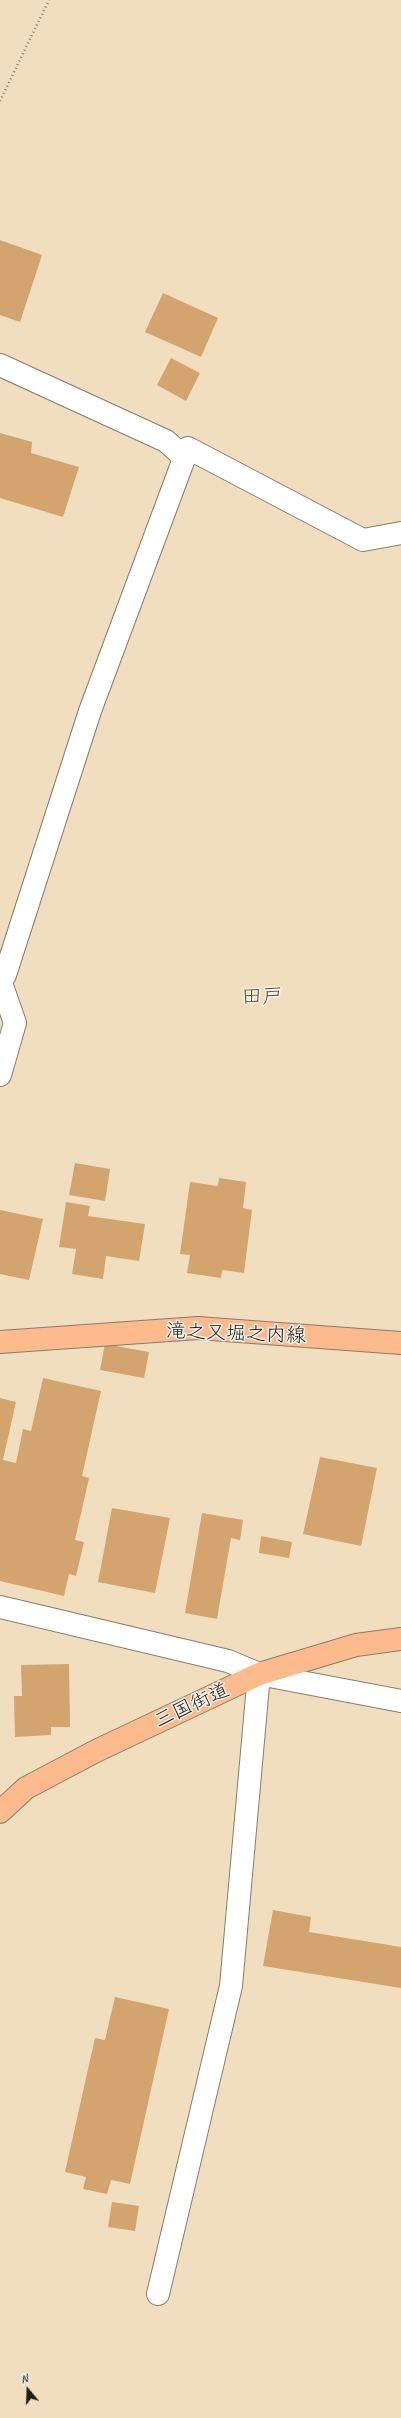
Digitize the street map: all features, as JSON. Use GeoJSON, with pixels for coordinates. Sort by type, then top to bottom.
{"type":"FeatureCollection","features":[{"type":"Feature","properties":{"kind":"main road","name":"滝之又堀之内線"},"geometry":{"type":"LineString","coordinates":[[0,1342],[198,1328],[401,1343]]}},
{"type":"Feature","properties":{"kind":"main road","name":"三国街道"},"geometry":{"type":"LineString","coordinates":[[0,1812],[26,1788],[96,1751],[259,1674],[356,1645],[401,1639]]}},
{"type":"Feature","properties":{"kind":"street"},"geometry":{"type":"LineString","coordinates":[[0,365],[166,441],[184,458]]}},
{"type":"Feature","properties":{"kind":"street"},"geometry":{"type":"LineString","coordinates":[[0,1075],[15,1023],[1,984],[90,711],[188,448],[363,540],[401,533]]}},
{"type":"Feature","properties":{"kind":"street"},"geometry":{"type":"LineString","coordinates":[[0,1607],[228,1661],[259,1674],[401,1701]]}},
{"type":"Feature","properties":{"kind":"street"},"geometry":{"type":"LineString","coordinates":[[158,2294],[231,1986],[259,1674]]}},
{"type":"Feature","properties":{"kind":"path"},"geometry":{"type":"LineString","coordinates":[[0,101],[49,0]]}},
{"type":"Feature","properties":{"kind":"building"},"geometry":{"type":"Polygon","coordinates":[[[0,240],[42,255],[20,322],[0,315],[0,240]]]}},
{"type":"Feature","properties":{"kind":"building"},"geometry":{"type":"Polygon","coordinates":[[[163,293],[218,318],[201,357],[145,332],[163,293]]]}},
{"type":"Feature","properties":{"kind":"building"},"geometry":{"type":"Polygon","coordinates":[[[171,358],[200,373],[186,401],[157,385],[171,358]]]}},
{"type":"Feature","properties":{"kind":"building"},"geometry":{"type":"Polygon","coordinates":[[[0,433],[32,442],[31,453],[79,467],[63,517],[0,498],[0,433]]]}},
{"type":"Feature","properties":{"kind":"building"},"geometry":{"type":"Polygon","coordinates":[[[75,1163],[110,1169],[105,1201],[69,1195],[75,1163]]]}},
{"type":"Feature","properties":{"kind":"building"},"geometry":{"type":"Polygon","coordinates":[[[219,1178],[246,1182],[243,1208],[252,1210],[244,1273],[222,1270],[221,1278],[187,1273],[190,1255],[180,1254],[190,1182],[218,1186],[219,1178]]]}},
{"type":"Feature","properties":{"kind":"building"},"geometry":{"type":"Polygon","coordinates":[[[66,1202],[90,1206],[88,1216],[145,1224],[139,1261],[106,1256],[103,1279],[72,1274],[76,1249],[59,1247],[66,1202]]]}},
{"type":"Feature","properties":{"kind":"building"},"geometry":{"type":"Polygon","coordinates":[[[0,1210],[43,1219],[29,1280],[0,1274],[0,1210]]]}},
{"type":"Feature","properties":{"kind":"building"},"geometry":{"type":"Polygon","coordinates":[[[105,1344],[149,1352],[144,1378],[100,1370],[105,1344]]]}},
{"type":"Feature","properties":{"kind":"building"},"geometry":{"type":"Polygon","coordinates":[[[43,1378],[101,1391],[82,1476],[89,1478],[75,1540],[84,1542],[76,1576],[69,1574],[64,1596],[0,1581],[0,1398],[16,1402],[3,1460],[16,1463],[23,1429],[31,1431],[43,1378]]]}},
{"type":"Feature","properties":{"kind":"building"},"geometry":{"type":"Polygon","coordinates":[[[320,1457],[377,1468],[361,1546],[303,1534],[320,1457]]]}},
{"type":"Feature","properties":{"kind":"building"},"geometry":{"type":"Polygon","coordinates":[[[112,1508],[170,1518],[155,1593],[98,1582],[112,1508]]]}},
{"type":"Feature","properties":{"kind":"building"},"geometry":{"type":"Polygon","coordinates":[[[202,1513],[243,1520],[240,1540],[231,1538],[217,1619],[185,1613],[202,1513]]]}},
{"type":"Feature","properties":{"kind":"building"},"geometry":{"type":"Polygon","coordinates":[[[261,1536],[292,1542],[289,1558],[259,1553],[261,1536]]]}},
{"type":"Feature","properties":{"kind":"building"},"geometry":{"type":"Polygon","coordinates":[[[69,1664],[70,1727],[51,1727],[51,1735],[15,1737],[14,1696],[22,1696],[21,1665],[69,1664]]]}},
{"type":"Feature","properties":{"kind":"building"},"geometry":{"type":"Polygon","coordinates":[[[273,1910],[311,1917],[309,1932],[401,1947],[401,1988],[263,1966],[273,1910]]]}},
{"type":"Feature","properties":{"kind":"building"},"geometry":{"type":"Polygon","coordinates":[[[115,1997],[169,2009],[130,2184],[111,2180],[107,2194],[83,2189],[86,2177],[65,2172],[95,2038],[105,2040],[115,1997]]]}},
{"type":"Feature","properties":{"kind":"building"},"geometry":{"type":"Polygon","coordinates":[[[112,2202],[139,2206],[135,2231],[108,2227],[112,2202]]]}},
{"type":"Feature","properties":{"kind":"district","name":"田戸"},"geometry":{"type":"Point","coordinates":[262,997]}}]}
